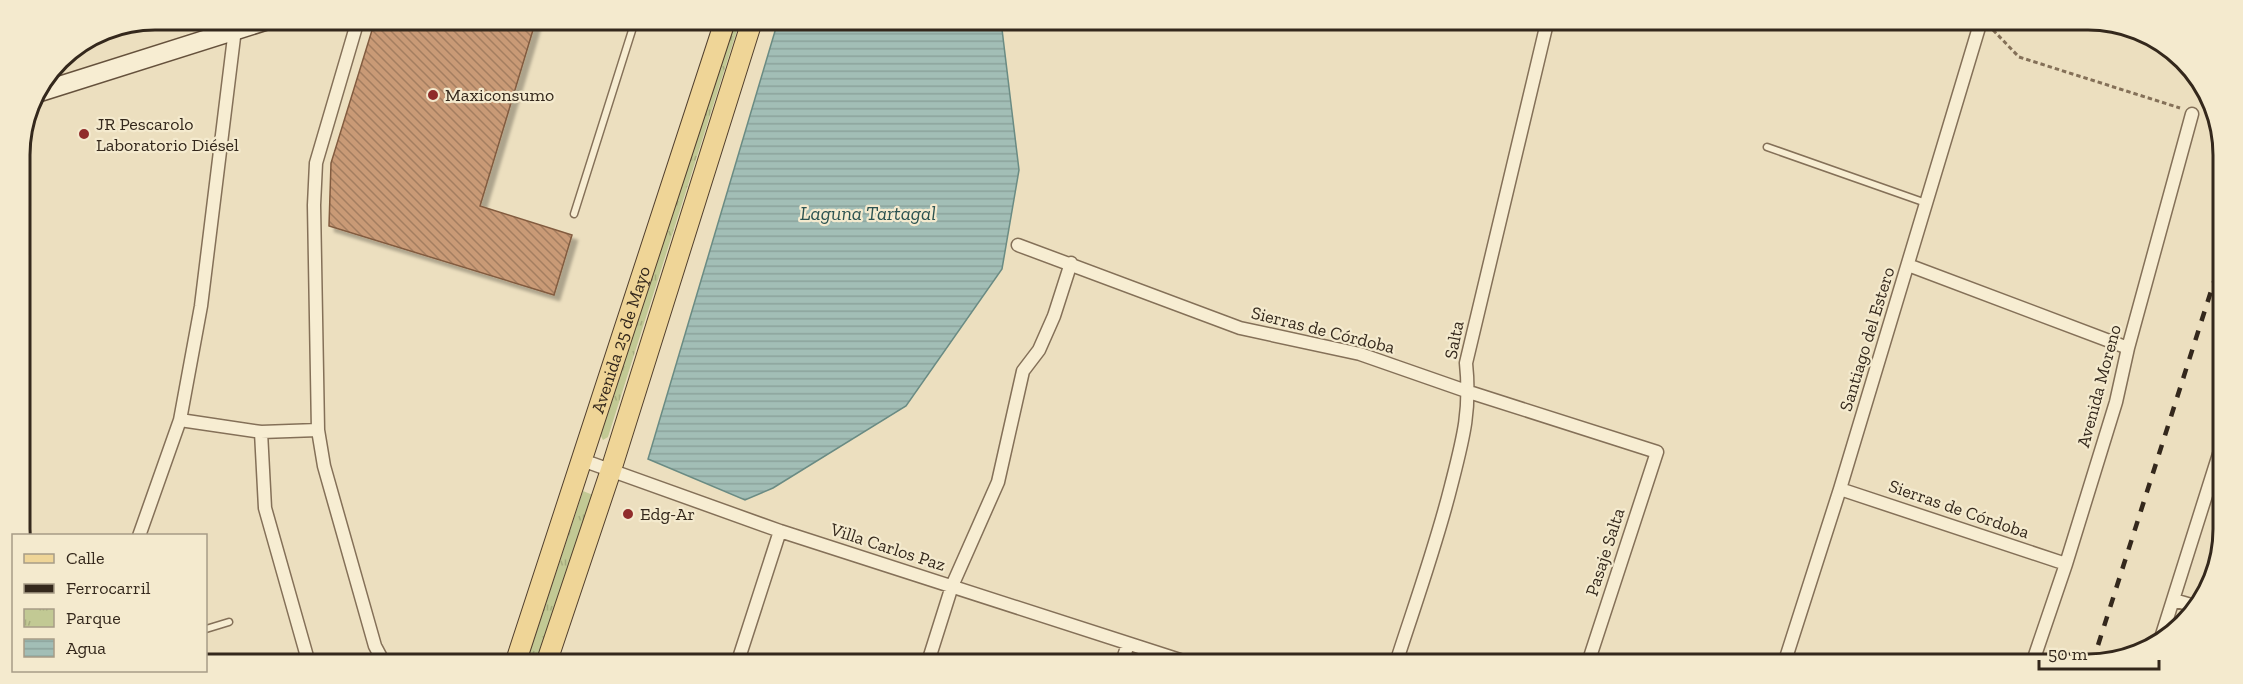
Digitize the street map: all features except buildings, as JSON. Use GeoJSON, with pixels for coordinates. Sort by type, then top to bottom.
{"type":"FeatureCollection","features":[{"type":"Feature","properties":{"kind":"main road","name":"Avenida 25 de Mayo"},"geometry":{"type":"LineString","coordinates":[[518,654],[722,30]]}},
{"type":"Feature","properties":{"kind":"main road","name":"Avenida 25 de Mayo"},"geometry":{"type":"LineString","coordinates":[[549,654],[611,470],[749,30]]}},
{"type":"Feature","properties":{"kind":"street"},"geometry":{"type":"LineString","coordinates":[[49,89],[232,30]]}},
{"type":"Feature","properties":{"kind":"street"},"geometry":{"type":"LineString","coordinates":[[141,534],[180,420],[201,306],[235,30]]}},
{"type":"Feature","properties":{"kind":"street"},"geometry":{"type":"LineString","coordinates":[[354,30],[316,163],[314,205],[318,430],[327,477],[375,646],[379,654]]}},
{"type":"Feature","properties":{"kind":"street","name":"Salta"},"geometry":{"type":"LineString","coordinates":[[1399,654],[1441,526],[1466,425],[1469,392],[1466,363],[1545,30]]}},
{"type":"Feature","properties":{"kind":"street","name":"Santiago del Estero"},"geometry":{"type":"LineString","coordinates":[[1787,654],[1840,489],[1978,30]]}},
{"type":"Feature","properties":{"kind":"street","name":"Avenida Moreno"},"geometry":{"type":"LineString","coordinates":[[2035,654],[2066,564],[2115,402],[2192,114]]}},
{"type":"Feature","properties":{"kind":"street","name":"Sierras de Córdoba"},"geometry":{"type":"LineString","coordinates":[[1018,245],[1240,328],[1360,354],[1469,392],[1657,452]]}},
{"type":"Feature","properties":{"kind":"street"},"geometry":{"type":"LineString","coordinates":[[931,654],[952,586],[998,482],[1023,371],[1039,350],[1071,263]]}},
{"type":"Feature","properties":{"kind":"street"},"geometry":{"type":"LineString","coordinates":[[1908,265],[2128,348]]}},
{"type":"Feature","properties":{"kind":"street"},"geometry":{"type":"LineString","coordinates":[[180,420],[261,432],[318,430]]}},
{"type":"Feature","properties":{"kind":"street"},"geometry":{"type":"LineString","coordinates":[[261,432],[265,508],[306,654]]}},
{"type":"Feature","properties":{"kind":"street","name":"Pasaje Salta"},"geometry":{"type":"LineString","coordinates":[[1591,654],[1657,452]]}},
{"type":"Feature","properties":{"kind":"street","name":"Villa Carlos Paz"},"geometry":{"type":"LineString","coordinates":[[582,460],[780,531],[1160,654]]}},
{"type":"Feature","properties":{"kind":"street"},"geometry":{"type":"LineString","coordinates":[[2164,628],[2213,473]]}},
{"type":"Feature","properties":{"kind":"street","name":"Sierras de Córdoba"},"geometry":{"type":"LineString","coordinates":[[1840,489],[2066,564]]}},
{"type":"Feature","properties":{"kind":"street"},"geometry":{"type":"LineString","coordinates":[[740,654],[780,531]]}},
{"type":"Feature","properties":{"kind":"street"},"geometry":{"type":"LineString","coordinates":[[2174,600],[2188,604]]}},
{"type":"Feature","properties":{"kind":"street"},"geometry":{"type":"LineString","coordinates":[[1125,654],[1128,644]]}},
{"type":"Feature","properties":{"kind":"lane"},"geometry":{"type":"LineString","coordinates":[[574,214],[632,30]]}},
{"type":"Feature","properties":{"kind":"lane"},"geometry":{"type":"LineString","coordinates":[[1767,147],[1926,203]]}},
{"type":"Feature","properties":{"kind":"lane"},"geometry":{"type":"LineString","coordinates":[[207,629],[228,622]]}},
{"type":"Feature","properties":{"kind":"path"},"geometry":{"type":"LineString","coordinates":[[1993,30],[2019,57],[2175,105],[2192,114]]}},
{"type":"Feature","properties":{"kind":"green space"},"geometry":{"type":"Polygon","coordinates":[[[731,30],[737,30],[608,437],[603,440],[600,434],[731,30]]]}},
{"type":"Feature","properties":{"kind":"green space"},"geometry":{"type":"Polygon","coordinates":[[[583,491],[593,495],[540,654],[529,654],[583,491]]]}},
{"type":"Feature","properties":{"kind":"water","name":"Laguna Tartagal"},"geometry":{"type":"Polygon","coordinates":[[[775,30],[1002,30],[1019,170],[1002,269],[906,406],[773,488],[745,500],[648,459],[775,30]]]}},
{"type":"Feature","properties":{"kind":"railway"},"geometry":{"type":"LineString","coordinates":[[2095,654],[2213,285]]}},
{"type":"Feature","properties":{"kind":"place","name":"Maxiconsumo"},"geometry":{"type":"Point","coordinates":[433,95]}},
{"type":"Feature","properties":{"kind":"place","name":"JR Pescarolo Laboratorio Diésel"},"geometry":{"type":"Point","coordinates":[84,134]}},
{"type":"Feature","properties":{"kind":"place","name":"Edg-Ar"},"geometry":{"type":"Point","coordinates":[628,514]}}]}
